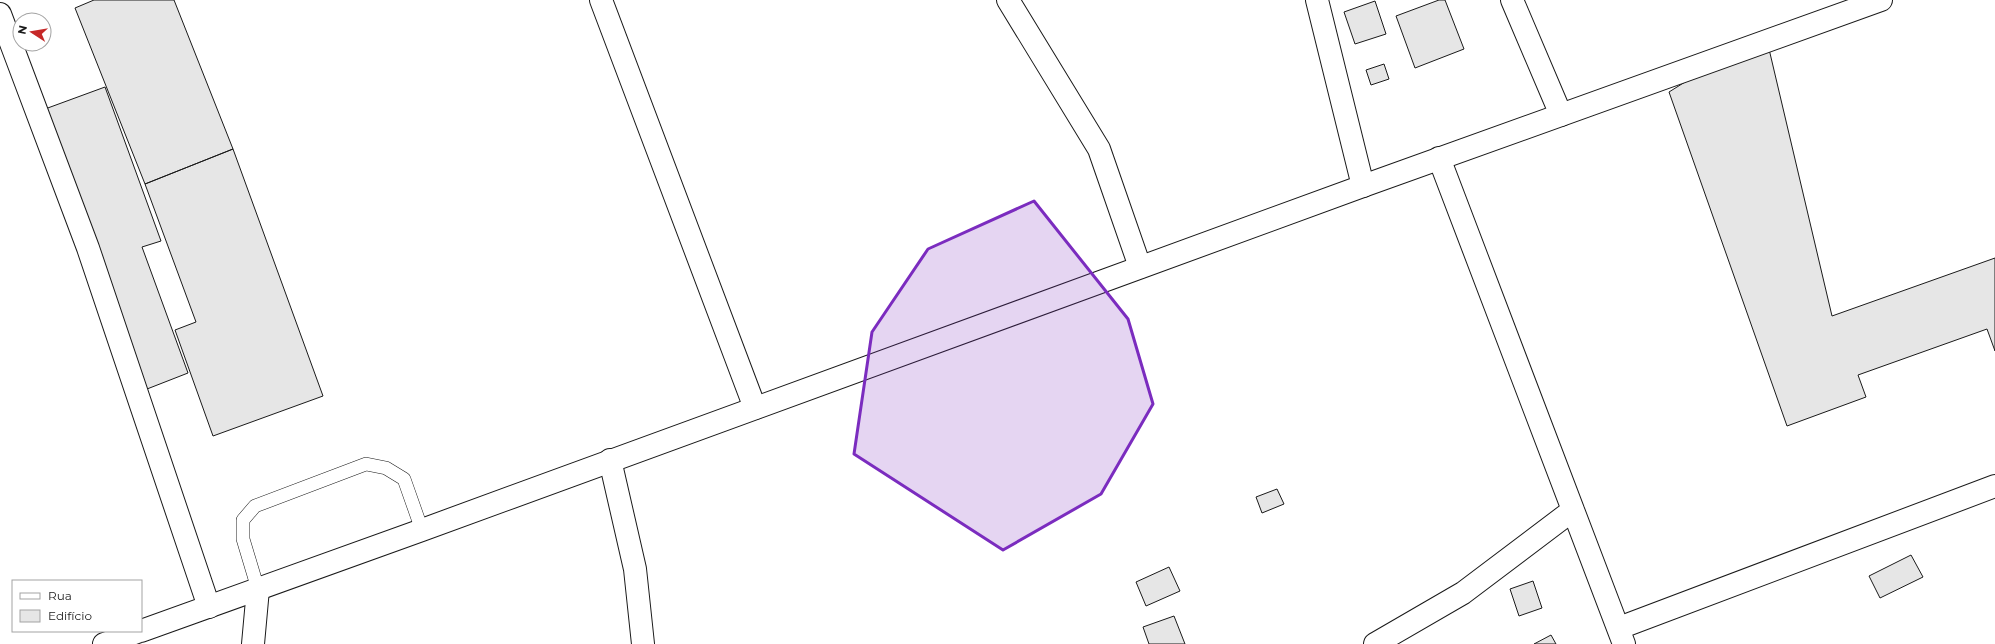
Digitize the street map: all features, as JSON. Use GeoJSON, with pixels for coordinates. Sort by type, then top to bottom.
{"type":"FeatureCollection","features":[{"type":"Feature","properties":{"kind":"main road"},"geometry":{"type":"LineString","coordinates":[[601,0],[755,408]]}},
{"type":"Feature","properties":{"kind":"main road"},"geometry":{"type":"LineString","coordinates":[[1008,0],[1099,149],[1140,267]]}},
{"type":"Feature","properties":{"kind":"main road"},"geometry":{"type":"LineString","coordinates":[[1317,0],[1363,186]]}},
{"type":"Feature","properties":{"kind":"main road"},"geometry":{"type":"LineString","coordinates":[[1512,0],[1561,115]]}},
{"type":"Feature","properties":{"kind":"main road"},"geometry":{"type":"LineString","coordinates":[[142,631],[422,530],[1439,158],[1881,0]]}},
{"type":"Feature","properties":{"kind":"main road"},"geometry":{"type":"LineString","coordinates":[[0,14],[88,248],[209,607]]}},
{"type":"Feature","properties":{"kind":"main road"},"geometry":{"type":"LineString","coordinates":[[1439,158],[1622,636],[1995,486]]}},
{"type":"Feature","properties":{"kind":"main road"},"geometry":{"type":"LineString","coordinates":[[610,460],[635,569],[643,644]]}},
{"type":"Feature","properties":{"kind":"main road"},"geometry":{"type":"LineString","coordinates":[[1375,644],[1463,593],[1573,510]]}},
{"type":"Feature","properties":{"kind":"main road"},"geometry":{"type":"LineString","coordinates":[[253,644],[258,589]]}},
{"type":"Feature","properties":{"kind":"main road"},"geometry":{"type":"LineString","coordinates":[[104,644],[138,632]]}},
{"type":"Feature","properties":{"kind":"lane"},"geometry":{"type":"LineString","coordinates":[[258,589],[243,539],[243,520],[255,506],[366,464],[386,468],[404,479],[422,530]]}},
{"type":"Feature","properties":{"kind":"highlighted area"},"geometry":{"type":"Polygon","coordinates":[[[1034,201],[1128,319],[1153,404],[1101,494],[1003,550],[854,454],[872,332],[928,249],[1034,201]]]}},
{"type":"Feature","properties":{"kind":"building"},"geometry":{"type":"Polygon","coordinates":[[[94,0],[174,0],[233,149],[145,184],[75,8],[94,0]]]}},
{"type":"Feature","properties":{"kind":"building"},"geometry":{"type":"Polygon","coordinates":[[[1439,0],[1445,0],[1464,49],[1415,68],[1396,16],[1439,0]]]}},
{"type":"Feature","properties":{"kind":"building"},"geometry":{"type":"Polygon","coordinates":[[[1375,1],[1386,34],[1355,44],[1344,12],[1375,1]]]}},
{"type":"Feature","properties":{"kind":"building"},"geometry":{"type":"Polygon","coordinates":[[[1765,32],[1832,316],[1995,258],[1995,351],[1987,329],[1858,375],[1866,397],[1787,426],[1669,92],[1765,32]]]}},
{"type":"Feature","properties":{"kind":"building"},"geometry":{"type":"Polygon","coordinates":[[[1384,64],[1389,79],[1371,85],[1366,70],[1384,64]]]}},
{"type":"Feature","properties":{"kind":"building"},"geometry":{"type":"Polygon","coordinates":[[[105,87],[161,241],[142,247],[188,373],[147,389],[45,109],[105,87]]]}},
{"type":"Feature","properties":{"kind":"building"},"geometry":{"type":"Polygon","coordinates":[[[233,149],[323,396],[213,436],[175,330],[196,322],[145,184],[233,149]]]}},
{"type":"Feature","properties":{"kind":"building"},"geometry":{"type":"Polygon","coordinates":[[[1277,489],[1284,504],[1262,513],[1256,497],[1277,489]]]}},
{"type":"Feature","properties":{"kind":"building"},"geometry":{"type":"Polygon","coordinates":[[[1911,555],[1923,577],[1880,598],[1869,576],[1911,555]]]}},
{"type":"Feature","properties":{"kind":"building"},"geometry":{"type":"Polygon","coordinates":[[[1169,567],[1180,591],[1146,606],[1136,582],[1169,567]]]}},
{"type":"Feature","properties":{"kind":"building"},"geometry":{"type":"Polygon","coordinates":[[[1533,581],[1542,608],[1519,616],[1510,589],[1533,581]]]}},
{"type":"Feature","properties":{"kind":"building"},"geometry":{"type":"Polygon","coordinates":[[[1174,616],[1185,644],[1149,644],[1143,627],[1174,616]]]}},
{"type":"Feature","properties":{"kind":"building"},"geometry":{"type":"Polygon","coordinates":[[[1551,635],[1556,644],[1534,644],[1551,635]]]}}]}
